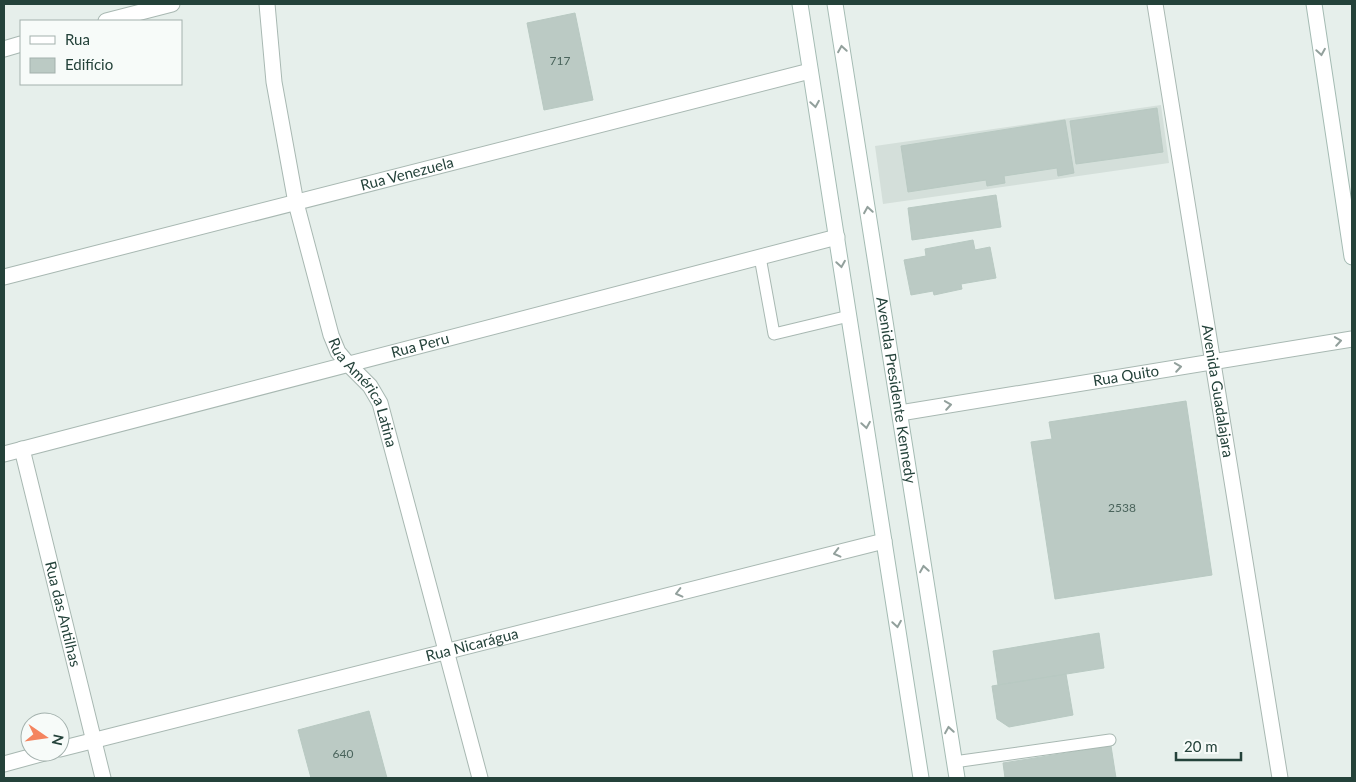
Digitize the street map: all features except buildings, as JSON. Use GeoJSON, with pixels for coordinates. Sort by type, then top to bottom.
{"type":"FeatureCollection","features":[{"type":"Feature","properties":{"kind":"street"},"geometry":{"type":"LineString","coordinates":[[110,20],[172,4]]}},
{"type":"Feature","properties":{"kind":"street","name":"Rua América Latina"},"geometry":{"type":"LineString","coordinates":[[267,4],[274,82],[296,203],[331,335],[338,352],[370,386],[380,403],[480,778]]}},
{"type":"Feature","properties":{"kind":"street"},"geometry":{"type":"LineString","coordinates":[[800,4],[921,778]]}},
{"type":"Feature","properties":{"kind":"street","name":"Avenida Presidente Kennedy"},"geometry":{"type":"LineString","coordinates":[[835,4],[956,778]]}},
{"type":"Feature","properties":{"kind":"street","name":"Avenida Guadalajara"},"geometry":{"type":"LineString","coordinates":[[1156,4],[1280,778]]}},
{"type":"Feature","properties":{"kind":"street"},"geometry":{"type":"LineString","coordinates":[[1314,4],[1352,257]]}},
{"type":"Feature","properties":{"kind":"street"},"geometry":{"type":"LineString","coordinates":[[4,48],[20,44]]}},
{"type":"Feature","properties":{"kind":"street","name":"Rua Venezuela"},"geometry":{"type":"LineString","coordinates":[[4,277],[810,71]]}},
{"type":"Feature","properties":{"kind":"street","name":"Rua Peru"},"geometry":{"type":"LineString","coordinates":[[4,454],[837,237]]}},
{"type":"Feature","properties":{"kind":"street","name":"Rua Quito"},"geometry":{"type":"LineString","coordinates":[[900,413],[1352,339]]}},
{"type":"Feature","properties":{"kind":"street","name":"Rua das Antilhas"},"geometry":{"type":"LineString","coordinates":[[22,449],[103,778]]}},
{"type":"Feature","properties":{"kind":"street","name":"Rua Nicarágua"},"geometry":{"type":"LineString","coordinates":[[70,746],[884,541]]}},
{"type":"Feature","properties":{"kind":"street"},"geometry":{"type":"LineString","coordinates":[[4,764],[20,760]]}},
{"type":"Feature","properties":{"kind":"lane"},"geometry":{"type":"LineString","coordinates":[[760,257],[774,334],[849,316]]}},
{"type":"Feature","properties":{"kind":"lane"},"geometry":{"type":"LineString","coordinates":[[954,762],[1110,740]]}},
{"type":"Feature","properties":{"kind":"shaded area"},"geometry":{"type":"Polygon","coordinates":[[[1161,105],[1169,163],[883,204],[875,146],[1161,105]]]}}]}
